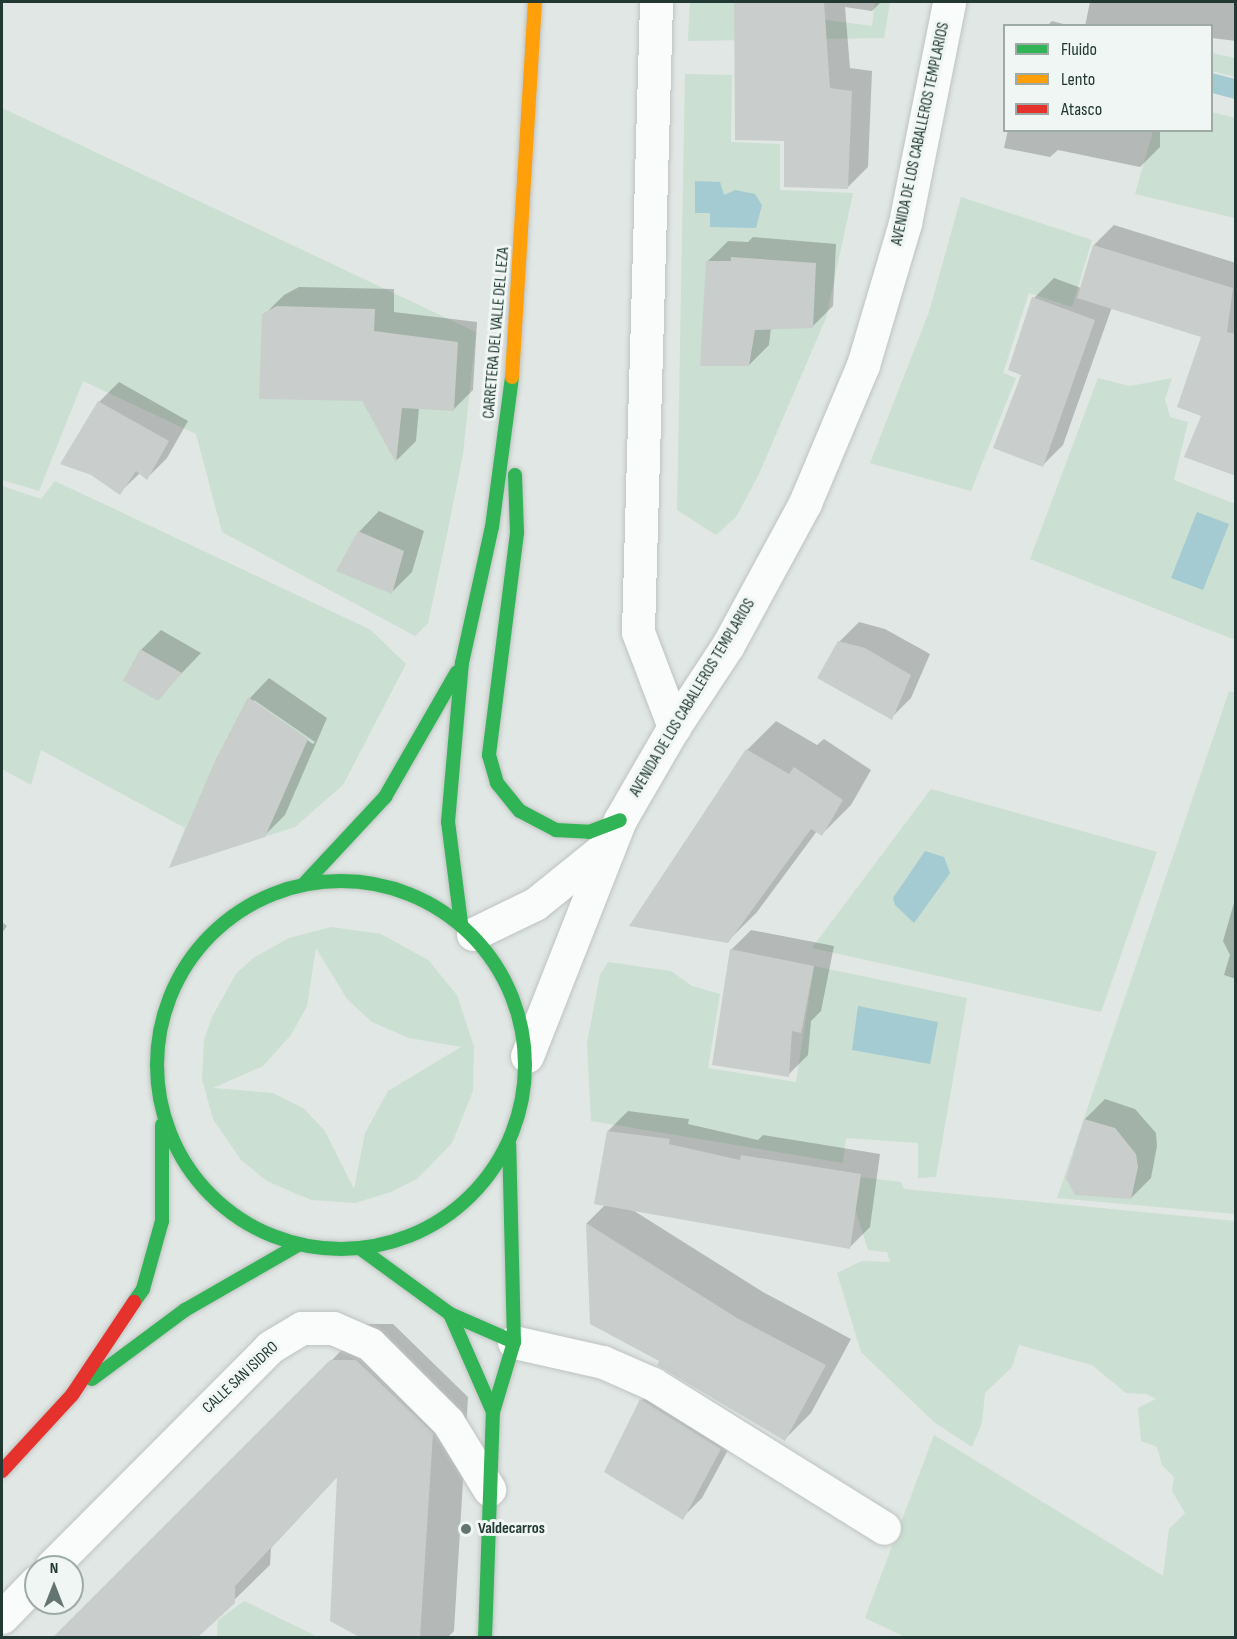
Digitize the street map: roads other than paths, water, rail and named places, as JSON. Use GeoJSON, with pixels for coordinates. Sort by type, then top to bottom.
{"type":"FeatureCollection","features":[{"type":"Feature","properties":{"kind":"main road","name":"CARRETERA DEL VALLE DEL LEZA"},"geometry":{"type":"LineString","coordinates":[[462,663],[492,527],[512,381],[535,2]]}},
{"type":"Feature","properties":{"kind":"main road"},"geometry":{"type":"LineString","coordinates":[[512,381],[517,533],[489,755],[497,783],[520,811],[556,830],[614,833]]}},
{"type":"Feature","properties":{"kind":"main road"},"geometry":{"type":"LineString","coordinates":[[304,884],[386,796],[462,663]]}},
{"type":"Feature","properties":{"kind":"main road"},"geometry":{"type":"LineString","coordinates":[[162,1111],[181,1158],[212,1197],[251,1227],[298,1245],[361,1249],[398,1241],[433,1226],[464,1204],[490,1176],[509,1144],[524,1100],[527,1056],[515,1009],[467,928],[448,822],[462,663]]}},
{"type":"Feature","properties":{"kind":"main road"},"geometry":{"type":"LineString","coordinates":[[2,1471],[72,1395],[143,1289],[162,1221],[162,1111],[156,1052],[170,994],[201,943],[248,905],[304,884],[359,881],[413,894],[467,928]]}},
{"type":"Feature","properties":{"kind":"main road"},"geometry":{"type":"LineString","coordinates":[[485,1638],[489,1489],[494,1412],[514,1342],[509,1144]]}},
{"type":"Feature","properties":{"kind":"main road"},"geometry":{"type":"LineString","coordinates":[[72,1395],[185,1310],[298,1245]]}},
{"type":"Feature","properties":{"kind":"main road"},"geometry":{"type":"LineString","coordinates":[[361,1249],[450,1314],[514,1342]]}},
{"type":"Feature","properties":{"kind":"main road"},"geometry":{"type":"LineString","coordinates":[[450,1314],[494,1412]]}},
{"type":"Feature","properties":{"kind":"street"},"geometry":{"type":"LineString","coordinates":[[656,2],[638,632],[674,727]]}},
{"type":"Feature","properties":{"kind":"street","name":"AVENIDA DE LOS CABALLEROS TEMPLARIOS"},"geometry":{"type":"LineString","coordinates":[[527,1056],[614,833],[674,727],[728,645],[805,503],[862,365],[905,223],[949,2]]}},
{"type":"Feature","properties":{"kind":"street","name":"AVENIDA DE LOS CABALLEROS TEMPLARIOS"},"geometry":{"type":"LineString","coordinates":[[467,928],[535,904],[614,833]]}},
{"type":"Feature","properties":{"kind":"street","name":"CALLE SAN ISIDRO"},"geometry":{"type":"LineString","coordinates":[[63,1555],[270,1347],[302,1328],[333,1328],[370,1344],[448,1422],[489,1489]]}},
{"type":"Feature","properties":{"kind":"street"},"geometry":{"type":"LineString","coordinates":[[514,1342],[603,1362],[653,1384],[884,1528]]}},
{"type":"Feature","properties":{"kind":"street"},"geometry":{"type":"LineString","coordinates":[[2,1617],[24,1594]]}},
{"type":"Feature","properties":{"kind":"water"},"geometry":{"type":"Polygon","coordinates":[[[1213,73],[1235,79],[1235,99],[1213,93],[1213,73]]]}},
{"type":"Feature","properties":{"kind":"water"},"geometry":{"type":"Polygon","coordinates":[[[695,181],[720,182],[724,195],[735,190],[755,194],[762,205],[756,228],[710,227],[710,213],[695,213],[695,181]]]}},
{"type":"Feature","properties":{"kind":"water"},"geometry":{"type":"Polygon","coordinates":[[[1197,512],[1229,524],[1203,590],[1171,578],[1197,512]]]}},
{"type":"Feature","properties":{"kind":"water"},"geometry":{"type":"Polygon","coordinates":[[[925,851],[944,857],[950,873],[914,923],[895,905],[893,898],[925,851]]]}},
{"type":"Feature","properties":{"kind":"water"},"geometry":{"type":"Polygon","coordinates":[[[858,1006],[938,1022],[930,1064],[852,1050],[858,1006]]]}},
{"type":"Feature","properties":{"kind":"place","name":"Valdecarros"},"geometry":{"type":"Point","coordinates":[466,1529]}}]}
